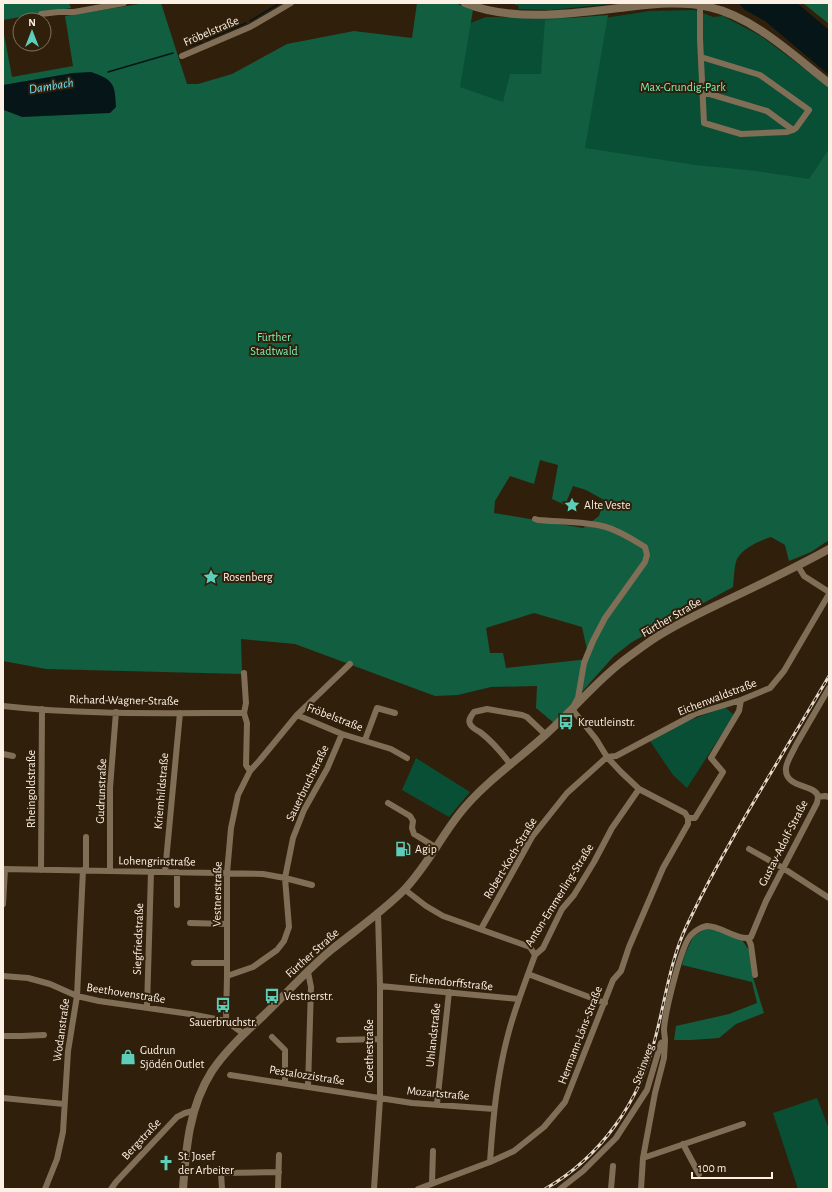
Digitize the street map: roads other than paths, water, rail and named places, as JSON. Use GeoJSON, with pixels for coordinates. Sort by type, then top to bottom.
{"type":"FeatureCollection","features":[{"type":"Feature","properties":{"kind":"main road"},"geometry":{"type":"LineString","coordinates":[[466,3],[490,10],[518,14],[575,13],[664,3],[700,6],[721,11],[750,24],[829,83]]}},
{"type":"Feature","properties":{"kind":"main road","name":"Fürther Straße"},"geometry":{"type":"LineString","coordinates":[[183,1189],[187,1147],[193,1111],[202,1088],[224,1055],[329,952],[404,890],[437,848],[459,814],[483,788],[546,735],[618,665],[651,640],[686,620],[798,566],[829,549]]}},
{"type":"Feature","properties":{"kind":"street"},"geometry":{"type":"LineString","coordinates":[[52,13],[74,12],[124,3]]}},
{"type":"Feature","properties":{"kind":"street","name":"Fröbelstraße"},"geometry":{"type":"LineString","coordinates":[[182,56],[250,27],[291,3]]}},
{"type":"Feature","properties":{"kind":"street"},"geometry":{"type":"LineString","coordinates":[[700,6],[701,57],[702,92],[704,123],[742,134],[787,132],[796,128],[809,110],[760,75],[701,57]]}},
{"type":"Feature","properties":{"kind":"street"},"geometry":{"type":"LineString","coordinates":[[702,92],[767,111],[793,130]]}},
{"type":"Feature","properties":{"kind":"street"},"geometry":{"type":"LineString","coordinates":[[535,519],[606,527],[621,532],[645,547],[647,555],[645,562],[605,618],[593,641],[584,663],[578,698],[572,709],[596,739],[607,757],[639,789],[692,818]]}},
{"type":"Feature","properties":{"kind":"street"},"geometry":{"type":"LineString","coordinates":[[798,566],[804,576],[829,593]]}},
{"type":"Feature","properties":{"kind":"street","name":"Eichenwaldstraße"},"geometry":{"type":"LineString","coordinates":[[638,744],[695,714],[741,700],[770,688],[784,671],[829,593]]}},
{"type":"Feature","properties":{"kind":"street","name":"Vestnerstraße"},"geometry":{"type":"LineString","coordinates":[[226,1021],[227,873],[230,828],[238,795],[250,771],[297,715],[350,664]]}},
{"type":"Feature","properties":{"kind":"street"},"geometry":{"type":"LineString","coordinates":[[244,673],[246,703],[244,713],[247,723],[246,765],[250,771]]}},
{"type":"Feature","properties":{"kind":"street","name":"Gustav-Adolf-Straße"},"geometry":{"type":"LineString","coordinates":[[749,937],[817,803],[818,797],[813,791],[792,782],[787,775],[786,768],[789,759],[829,688]]}},
{"type":"Feature","properties":{"kind":"street","name":"Hermann-Löns-Straße"},"geometry":{"type":"LineString","coordinates":[[418,1189],[490,1162],[514,1151],[541,1129],[565,1102],[613,980],[621,971],[629,948],[663,868],[688,824],[723,772],[711,758],[739,711],[741,700]]}},
{"type":"Feature","properties":{"kind":"street","name":"Richard-Wagner-Straße"},"geometry":{"type":"LineString","coordinates":[[3,706],[116,712],[244,713]]}},
{"type":"Feature","properties":{"kind":"street","name":"Fröbelstraße"},"geometry":{"type":"LineString","coordinates":[[365,740],[377,708],[395,713]]}},
{"type":"Feature","properties":{"kind":"street","name":"Rheingoldstraße"},"geometry":{"type":"LineString","coordinates":[[41,870],[42,709]]}},
{"type":"Feature","properties":{"kind":"street"},"geometry":{"type":"LineString","coordinates":[[511,765],[500,750],[483,735],[472,728],[470,725],[470,718],[474,712],[487,710],[522,715],[527,717],[546,735]]}},
{"type":"Feature","properties":{"kind":"street","name":"Gudrunstraße"},"geometry":{"type":"LineString","coordinates":[[110,871],[110,788],[116,712]]}},
{"type":"Feature","properties":{"kind":"street","name":"Kriemhildstraße"},"geometry":{"type":"LineString","coordinates":[[165,872],[180,713]]}},
{"type":"Feature","properties":{"kind":"street","name":"Fröbelstraße"},"geometry":{"type":"LineString","coordinates":[[297,715],[342,734],[391,749],[407,758]]}},
{"type":"Feature","properties":{"kind":"street","name":"Sauerbruchstraße"},"geometry":{"type":"LineString","coordinates":[[227,976],[253,967],[277,950],[284,942],[289,927],[285,878],[294,838],[304,810],[327,769],[342,734]]}},
{"type":"Feature","properties":{"kind":"street","name":"Robert-Koch-Straße"},"geometry":{"type":"LineString","coordinates":[[481,929],[532,837],[568,793],[607,757],[616,756],[638,744]]}},
{"type":"Feature","properties":{"kind":"street"},"geometry":{"type":"LineString","coordinates":[[3,754],[13,756]]}},
{"type":"Feature","properties":{"kind":"street","name":"Anton-Emmerling-Straße"},"geometry":{"type":"LineString","coordinates":[[490,1162],[494,1109],[500,1069],[519,999],[535,955],[543,948],[562,909],[572,898],[594,862],[612,828],[639,789]]}},
{"type":"Feature","properties":{"kind":"street"},"geometry":{"type":"LineString","coordinates":[[818,797],[829,797]]}},
{"type":"Feature","properties":{"kind":"street"},"geometry":{"type":"LineString","coordinates":[[388,804],[410,816],[413,821],[412,828],[414,834],[437,848]]}},
{"type":"Feature","properties":{"kind":"street"},"geometry":{"type":"LineString","coordinates":[[85,870],[86,837]]}},
{"type":"Feature","properties":{"kind":"street"},"geometry":{"type":"LineString","coordinates":[[749,850],[783,868],[829,898]]}},
{"type":"Feature","properties":{"kind":"street"},"geometry":{"type":"LineString","coordinates":[[3,904],[4,869]]}},
{"type":"Feature","properties":{"kind":"street","name":"Lohengrinstraße"},"geometry":{"type":"LineString","coordinates":[[4,869],[263,874],[285,878],[312,886]]}},
{"type":"Feature","properties":{"kind":"street","name":"Wodanstraße"},"geometry":{"type":"LineString","coordinates":[[45,1189],[58,1156],[63,1132],[68,1051],[77,996],[85,870]]}},
{"type":"Feature","properties":{"kind":"street","name":"Siegfriedstraße"},"geometry":{"type":"LineString","coordinates":[[147,1007],[151,872]]}},
{"type":"Feature","properties":{"kind":"street"},"geometry":{"type":"LineString","coordinates":[[177,872],[177,905]]}},
{"type":"Feature","properties":{"kind":"street"},"geometry":{"type":"LineString","coordinates":[[404,890],[443,916],[530,947],[535,955]]}},
{"type":"Feature","properties":{"kind":"street","name":"Goethestraße"},"geometry":{"type":"LineString","coordinates":[[374,1189],[380,1099],[380,986],[378,913]]}},
{"type":"Feature","properties":{"kind":"street"},"geometry":{"type":"LineString","coordinates":[[190,923],[227,924]]}},
{"type":"Feature","properties":{"kind":"street","name":"Steinweg"},"geometry":{"type":"LineString","coordinates":[[560,1189],[583,1171],[616,1138],[647,1090],[661,1043],[665,1041],[664,1028],[668,1004],[680,959],[690,935],[705,926],[715,927],[742,938],[749,937]]}},
{"type":"Feature","properties":{"kind":"street"},"geometry":{"type":"LineString","coordinates":[[749,937],[755,975]]}},
{"type":"Feature","properties":{"kind":"street"},"geometry":{"type":"LineString","coordinates":[[194,963],[227,963]]}},
{"type":"Feature","properties":{"kind":"street"},"geometry":{"type":"LineString","coordinates":[[308,972],[311,987],[308,1087]]}},
{"type":"Feature","properties":{"kind":"street"},"geometry":{"type":"LineString","coordinates":[[528,974],[605,1003]]}},
{"type":"Feature","properties":{"kind":"street","name":"Beethovenstraße"},"geometry":{"type":"LineString","coordinates":[[3,976],[28,978],[43,982],[77,996],[99,1001],[147,1007],[226,1021],[244,1034]]}},
{"type":"Feature","properties":{"kind":"street","name":"Eichendorffstraße"},"geometry":{"type":"LineString","coordinates":[[380,986],[519,999]]}},
{"type":"Feature","properties":{"kind":"street","name":"Uhlandstraße"},"geometry":{"type":"LineString","coordinates":[[437,1104],[449,992]]}},
{"type":"Feature","properties":{"kind":"street"},"geometry":{"type":"LineString","coordinates":[[3,1036],[44,1034]]}},
{"type":"Feature","properties":{"kind":"street"},"geometry":{"type":"LineString","coordinates":[[272,1037],[286,1050],[285,1082]]}},
{"type":"Feature","properties":{"kind":"street"},"geometry":{"type":"LineString","coordinates":[[339,1040],[380,1039]]}},
{"type":"Feature","properties":{"kind":"street"},"geometry":{"type":"LineString","coordinates":[[640,1189],[643,1158],[655,1093],[664,1058],[665,1041]]}},
{"type":"Feature","properties":{"kind":"street","name":"Pestalozzistraße"},"geometry":{"type":"LineString","coordinates":[[230,1075],[285,1082],[380,1099]]}},
{"type":"Feature","properties":{"kind":"street"},"geometry":{"type":"LineString","coordinates":[[647,1090],[655,1093]]}},
{"type":"Feature","properties":{"kind":"street"},"geometry":{"type":"LineString","coordinates":[[3,1098],[64,1104]]}},
{"type":"Feature","properties":{"kind":"street","name":"Mozartstraße"},"geometry":{"type":"LineString","coordinates":[[380,1099],[494,1109]]}},
{"type":"Feature","properties":{"kind":"street","name":"Bergstraße"},"geometry":{"type":"LineString","coordinates":[[111,1189],[177,1117],[185,1112],[193,1111]]}},
{"type":"Feature","properties":{"kind":"street"},"geometry":{"type":"LineString","coordinates":[[643,1158],[743,1124]]}},
{"type":"Feature","properties":{"kind":"street"},"geometry":{"type":"LineString","coordinates":[[683,1144],[699,1174]]}},
{"type":"Feature","properties":{"kind":"street"},"geometry":{"type":"LineString","coordinates":[[432,1183],[433,1151]]}},
{"type":"Feature","properties":{"kind":"street"},"geometry":{"type":"LineString","coordinates":[[278,1189],[279,1155]]}},
{"type":"Feature","properties":{"kind":"street"},"geometry":{"type":"LineString","coordinates":[[611,1189],[613,1166]]}},
{"type":"Feature","properties":{"kind":"street"},"geometry":{"type":"LineString","coordinates":[[222,1189],[221,1173],[278,1172]]}},
{"type":"Feature","properties":{"kind":"water"},"geometry":{"type":"Polygon","coordinates":[[[738,3],[797,3],[829,30],[829,75],[765,21],[745,10],[738,3]]]}},
{"type":"Feature","properties":{"kind":"water"},"geometry":{"type":"Polygon","coordinates":[[[91,72],[109,81],[114,88],[116,107],[110,113],[22,117],[4,110],[3,85],[73,73],[91,72]]]}},
{"type":"Feature","properties":{"kind":"waterway","name":"Dambach"},"geometry":{"type":"LineString","coordinates":[[250,21],[280,3]]}},
{"type":"Feature","properties":{"kind":"waterway","name":"Dambach"},"geometry":{"type":"LineString","coordinates":[[206,40],[246,23]]}},
{"type":"Feature","properties":{"kind":"waterway","name":"Dambach"},"geometry":{"type":"LineString","coordinates":[[190,46],[202,42]]}},
{"type":"Feature","properties":{"kind":"waterway","name":"Dambach"},"geometry":{"type":"LineString","coordinates":[[108,72],[173,53]]}},
{"type":"Feature","properties":{"kind":"railway"},"geometry":{"type":"LineString","coordinates":[[545,1189],[584,1161],[615,1125],[628,1105],[648,1062],[659,1025],[676,952],[687,925],[737,830],[829,676]]}},
{"type":"Feature","properties":{"kind":"place","name":"Alte Veste"},"geometry":{"type":"Point","coordinates":[572,505]}},
{"type":"Feature","properties":{"kind":"place","name":"Rosenberg"},"geometry":{"type":"Point","coordinates":[211,577]}},
{"type":"Feature","properties":{"kind":"place","name":"Kreutleinstr."},"geometry":{"type":"Point","coordinates":[566,722]}},
{"type":"Feature","properties":{"kind":"place","name":"Agip"},"geometry":{"type":"Point","coordinates":[403,849]}},
{"type":"Feature","properties":{"kind":"place","name":"Vestnerstr."},"geometry":{"type":"Point","coordinates":[272,996]}},
{"type":"Feature","properties":{"kind":"place","name":"Sauerbruchstr."},"geometry":{"type":"Point","coordinates":[223,1005]}},
{"type":"Feature","properties":{"kind":"place","name":"Gudrun Sjödén Outlet"},"geometry":{"type":"Point","coordinates":[128,1057]}},
{"type":"Feature","properties":{"kind":"place","name":"St. Josef der Arbeiter"},"geometry":{"type":"Point","coordinates":[166,1163]}},
{"type":"Feature","properties":{"kind":"park label","name":"Max-Grundig-Park"},"geometry":{"type":"Point","coordinates":[683,87]}},
{"type":"Feature","properties":{"kind":"park label","name":"Fürther Stadtwald"},"geometry":{"type":"Point","coordinates":[274,344]}}]}
